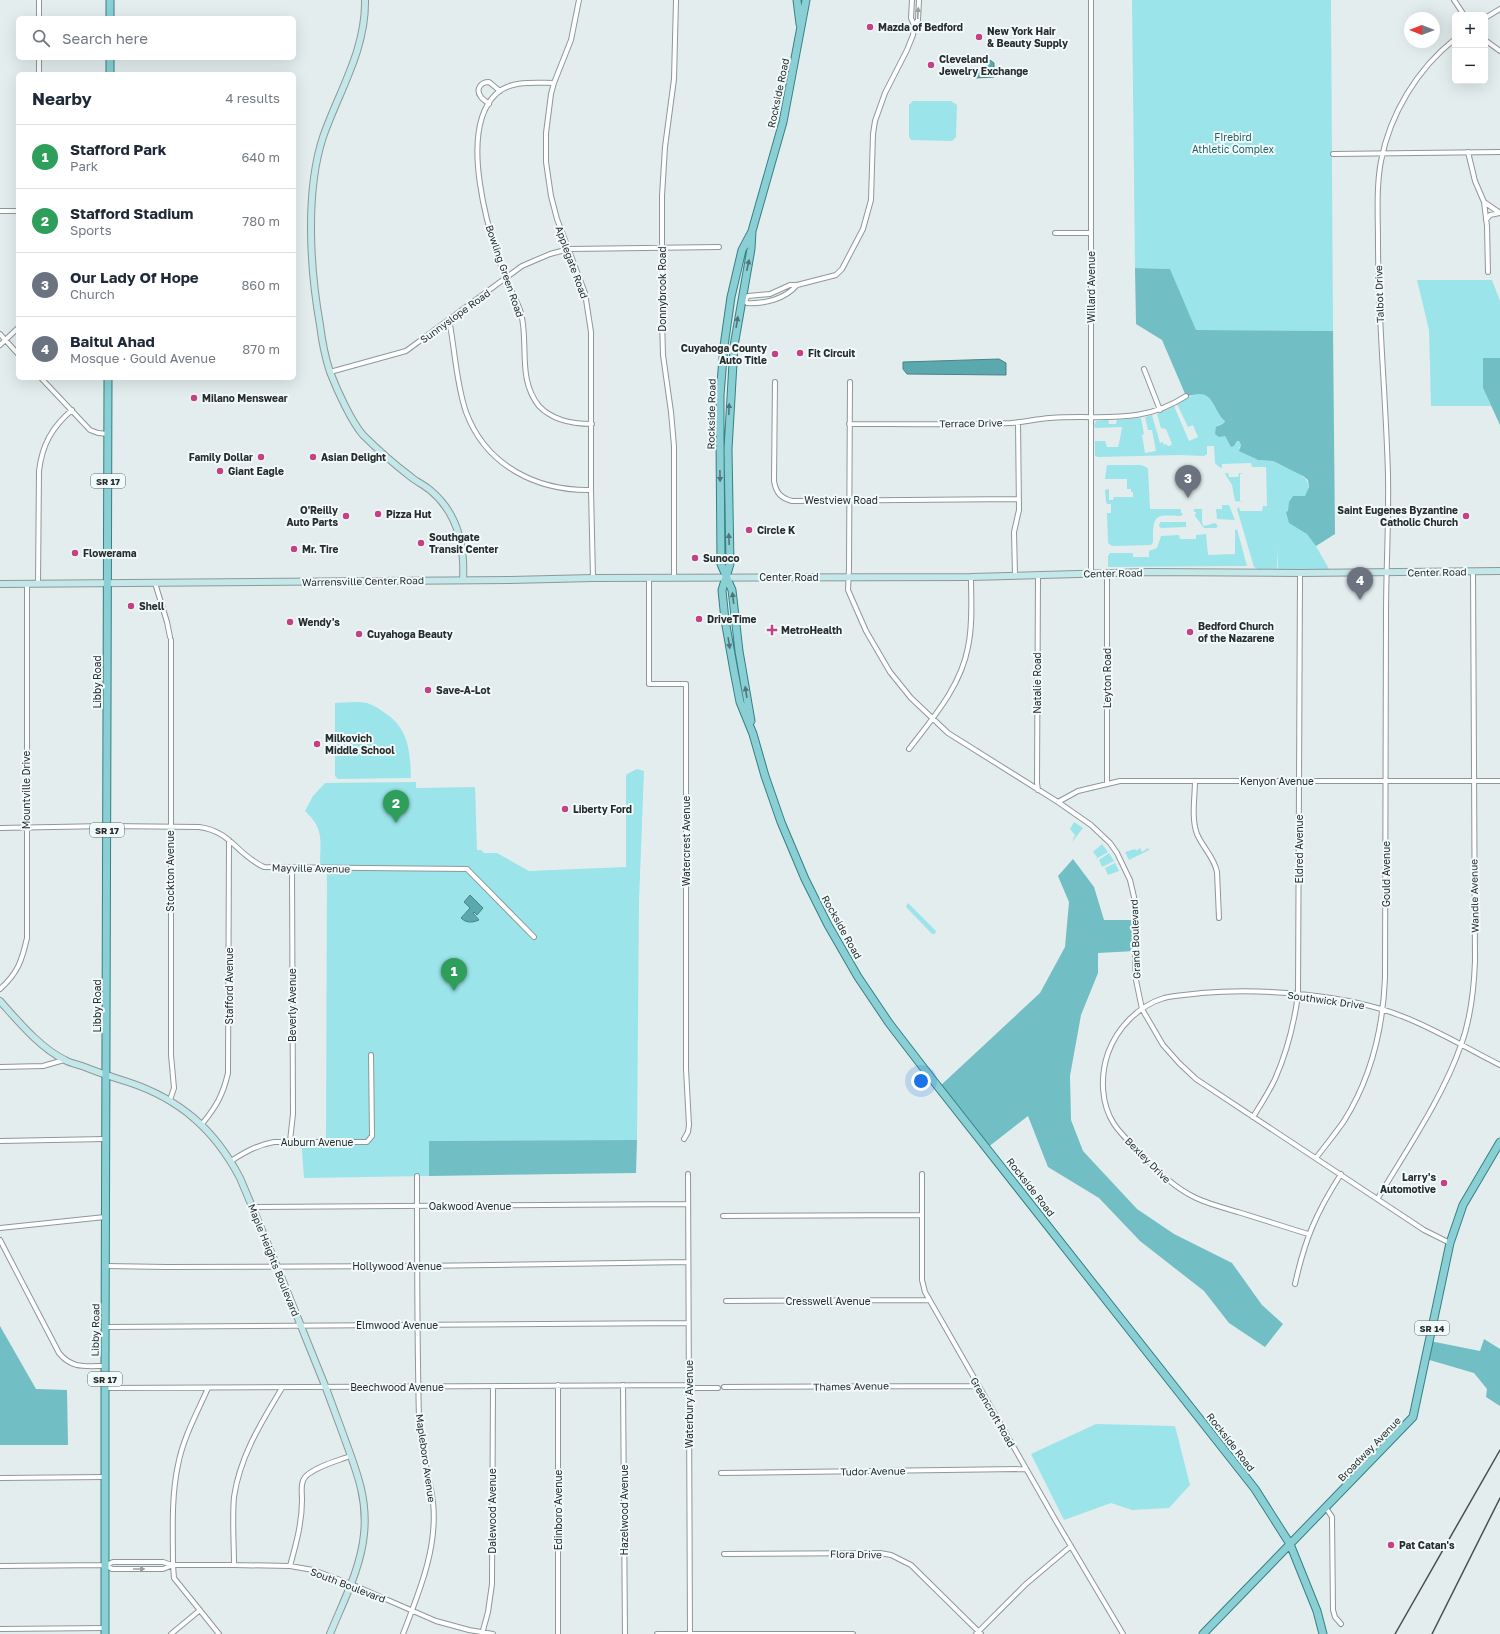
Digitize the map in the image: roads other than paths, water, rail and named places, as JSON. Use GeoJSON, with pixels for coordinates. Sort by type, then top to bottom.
{"type":"FeatureCollection","features":[{"type":"Feature","properties":{"kind":"main road"},"geometry":{"type":"LineString","coordinates":[[110,0],[110,16]]}},
{"type":"Feature","properties":{"kind":"main road"},"geometry":{"type":"LineString","coordinates":[[365,0],[364,20],[356,57],[335,106],[323,139],[317,164],[313,200],[313,277],[324,352],[330,372],[339,393],[362,433],[395,464],[430,490],[451,516],[458,530],[463,548],[463,580]]}},
{"type":"Feature","properties":{"kind":"main road","name":"Rockside Road"},"geometry":{"type":"LineString","coordinates":[[797,0],[800,28]]}},
{"type":"Feature","properties":{"kind":"main road","name":"Rockside Road"},"geometry":{"type":"LineString","coordinates":[[753,734],[732,590],[721,564],[720,395],[724,346],[731,297],[742,250],[752,231],[783,122],[806,0]]}},
{"type":"Feature","properties":{"kind":"main road"},"geometry":{"type":"LineString","coordinates":[[110,60],[110,72]]}},
{"type":"Feature","properties":{"kind":"main road","name":"Rockside Road"},"geometry":{"type":"LineString","coordinates":[[752,231],[751,249],[734,346],[731,377],[728,448],[730,564],[722,590],[725,620],[740,702],[753,734],[778,815],[799,867],[832,931],[874,1001],[932,1079],[1255,1489],[1290,1544],[1317,1611],[1323,1634]]}},
{"type":"Feature","properties":{"kind":"main road","name":"Libby Road"},"geometry":{"type":"LineString","coordinates":[[105,1631],[108,380]]}},
{"type":"Feature","properties":{"kind":"main road","name":"Center Road"},"geometry":{"type":"LineString","coordinates":[[726,577],[971,577],[1091,573],[1500,571]]}},
{"type":"Feature","properties":{"kind":"main road","name":"Warrensville Center Road"},"geometry":{"type":"LineString","coordinates":[[0,584],[726,577]]}},
{"type":"Feature","properties":{"kind":"main road","name":"Maple Heights Boulevard"},"geometry":{"type":"LineString","coordinates":[[0,1001],[27,1030],[64,1060],[107,1076],[129,1082],[170,1100],[202,1124],[231,1161],[253,1207],[326,1387],[350,1456],[357,1471],[363,1493],[365,1515],[364,1535],[360,1558],[330,1634]]}},
{"type":"Feature","properties":{"kind":"main road","name":"Broadway Avenue"},"geometry":{"type":"LineString","coordinates":[[1203,1634],[1413,1417],[1450,1243],[1464,1205],[1500,1142]]}},
{"type":"Feature","properties":{"kind":"street"},"geometry":{"type":"LineString","coordinates":[[39,0],[39,16]]}},
{"type":"Feature","properties":{"kind":"street","name":"Applegate Road"},"geometry":{"type":"LineString","coordinates":[[578,0],[571,40],[554,83],[546,133],[546,162],[551,196],[557,219],[585,293],[590,319],[593,578]]}},
{"type":"Feature","properties":{"kind":"street","name":"Donnybrook Road"},"geometry":{"type":"LineString","coordinates":[[674,578],[674,446],[663,355],[662,248],[664,167],[674,79],[676,0]]}},
{"type":"Feature","properties":{"kind":"street"},"geometry":{"type":"LineString","coordinates":[[743,299],[748,296],[770,294],[790,285],[798,285],[836,275],[842,269],[863,229],[871,200],[872,146],[875,121],[885,93],[913,35],[914,25],[911,18],[912,0]]}},
{"type":"Feature","properties":{"kind":"street"},"geometry":{"type":"LineString","coordinates":[[914,25],[918,20],[919,0]]}},
{"type":"Feature","properties":{"kind":"street","name":"Willard Avenue"},"geometry":{"type":"LineString","coordinates":[[1091,0],[1091,573]]}},
{"type":"Feature","properties":{"kind":"street"},"geometry":{"type":"LineString","coordinates":[[1454,0],[1462,12]]}},
{"type":"Feature","properties":{"kind":"street"},"geometry":{"type":"LineString","coordinates":[[1488,16],[1500,9]]}},
{"type":"Feature","properties":{"kind":"street","name":"Talbot Drive"},"geometry":{"type":"LineString","coordinates":[[1386,572],[1388,475],[1378,273],[1378,188],[1383,154],[1396,115],[1414,83],[1428,64],[1452,42]]}},
{"type":"Feature","properties":{"kind":"street"},"geometry":{"type":"LineString","coordinates":[[1488,42],[1500,51]]}},
{"type":"Feature","properties":{"kind":"street"},"geometry":{"type":"LineString","coordinates":[[39,60],[39,72]]}},
{"type":"Feature","properties":{"kind":"street"},"geometry":{"type":"LineString","coordinates":[[488,104],[479,93],[480,86],[489,82],[500,91]]}},
{"type":"Feature","properties":{"kind":"street","name":"Bowling Green Road"},"geometry":{"type":"LineString","coordinates":[[554,83],[523,82],[496,93],[488,104],[482,118],[479,133],[478,157],[480,190],[494,245],[506,279],[521,312],[525,342],[525,374],[528,387],[534,398],[546,412],[554,417],[576,424],[592,424]]}},
{"type":"Feature","properties":{"kind":"street"},"geometry":{"type":"LineString","coordinates":[[1468,152],[1474,177],[1484,202],[1488,272]]}},
{"type":"Feature","properties":{"kind":"street"},"geometry":{"type":"LineString","coordinates":[[1333,154],[1500,152]]}},
{"type":"Feature","properties":{"kind":"street"},"geometry":{"type":"LineString","coordinates":[[1484,202],[1500,213]]}},
{"type":"Feature","properties":{"kind":"street"},"geometry":{"type":"LineString","coordinates":[[0,210],[16,211]]}},
{"type":"Feature","properties":{"kind":"street"},"geometry":{"type":"LineString","coordinates":[[1486,220],[1490,215],[1500,213]]}},
{"type":"Feature","properties":{"kind":"street"},"geometry":{"type":"LineString","coordinates":[[1055,233],[1091,233]]}},
{"type":"Feature","properties":{"kind":"street","name":"Sunnyslope Road"},"geometry":{"type":"LineString","coordinates":[[330,372],[406,351],[522,266],[536,259],[569,249],[719,247]]}},
{"type":"Feature","properties":{"kind":"street"},"geometry":{"type":"LineString","coordinates":[[731,297],[743,299],[747,303],[768,302],[786,294],[798,285]]}},
{"type":"Feature","properties":{"kind":"street"},"geometry":{"type":"LineString","coordinates":[[449,319],[461,393],[466,412],[478,434],[488,448],[511,468],[535,481],[569,490],[591,490]]}},
{"type":"Feature","properties":{"kind":"street"},"geometry":{"type":"LineString","coordinates":[[0,345],[16,330]]}},
{"type":"Feature","properties":{"kind":"street"},"geometry":{"type":"LineString","coordinates":[[0,334],[16,352]]}},
{"type":"Feature","properties":{"kind":"street"},"geometry":{"type":"LineString","coordinates":[[1144,369],[1160,410]]}},
{"type":"Feature","properties":{"kind":"street"},"geometry":{"type":"LineString","coordinates":[[43,380],[90,430],[108,434]]}},
{"type":"Feature","properties":{"kind":"street","name":"Westview Road"},"geometry":{"type":"LineString","coordinates":[[775,382],[774,481],[779,495],[792,501],[1019,499]]}},
{"type":"Feature","properties":{"kind":"street","name":"Grand Boulevard"},"geometry":{"type":"LineString","coordinates":[[850,382],[848,577],[850,593],[876,650],[899,685],[948,733],[1058,802],[1091,825],[1110,843],[1124,864],[1135,900],[1136,980],[1142,1008],[1163,1046],[1179,1063],[1196,1079],[1253,1117],[1378,1198],[1424,1230],[1450,1243]]}},
{"type":"Feature","properties":{"kind":"street","name":"Terrace Drive"},"geometry":{"type":"LineString","coordinates":[[849,424],[1018,422],[1051,418],[1130,417],[1160,410],[1186,396]]}},
{"type":"Feature","properties":{"kind":"street"},"geometry":{"type":"LineString","coordinates":[[38,584],[40,457],[53,428],[72,410]]}},
{"type":"Feature","properties":{"kind":"street"},"geometry":{"type":"LineString","coordinates":[[1015,575],[1014,532],[1019,510],[1018,422]]}},
{"type":"Feature","properties":{"kind":"street","name":"Wandle Avenue"},"geometry":{"type":"LineString","coordinates":[[1378,1198],[1444,1084],[1461,1045],[1470,1010],[1474,976],[1473,571]]}},
{"type":"Feature","properties":{"kind":"street","name":"Gould Avenue"},"geometry":{"type":"LineString","coordinates":[[1316,1158],[1344,1121],[1359,1093],[1372,1062],[1383,1010],[1386,978],[1386,572]]}},
{"type":"Feature","properties":{"kind":"street","name":"Leyton Road"},"geometry":{"type":"LineString","coordinates":[[1107,573],[1107,783]]}},
{"type":"Feature","properties":{"kind":"street","name":"Eldred Avenue"},"geometry":{"type":"LineString","coordinates":[[1253,1117],[1274,1079],[1285,1053],[1292,1028],[1298,995],[1300,573]]}},
{"type":"Feature","properties":{"kind":"street","name":"Natalie Road"},"geometry":{"type":"LineString","coordinates":[[1038,575],[1036,783],[1038,790]]}},
{"type":"Feature","properties":{"kind":"street"},"geometry":{"type":"LineString","coordinates":[[909,749],[949,694],[959,675],[968,647],[972,622],[971,577]]}},
{"type":"Feature","properties":{"kind":"street","name":"Watercrest Avenue"},"geometry":{"type":"LineString","coordinates":[[649,578],[649,684],[686,684],[686,1069],[689,1125],[688,1132],[684,1139]]}},
{"type":"Feature","properties":{"kind":"street","name":"Stockton Avenue"},"geometry":{"type":"LineString","coordinates":[[155,583],[167,622],[170,639],[171,1055],[174,1088],[170,1100]]}},
{"type":"Feature","properties":{"kind":"street","name":"Mountville Drive"},"geometry":{"type":"LineString","coordinates":[[0,989],[8,982],[17,970],[22,959],[27,938],[27,584]]}},
{"type":"Feature","properties":{"kind":"street","name":"Kenyon Avenue"},"geometry":{"type":"LineString","coordinates":[[1058,802],[1078,791],[1107,783],[1132,781],[1500,781]]}},
{"type":"Feature","properties":{"kind":"street"},"geometry":{"type":"LineString","coordinates":[[1195,781],[1195,828],[1200,840],[1216,864],[1219,918]]}},
{"type":"Feature","properties":{"kind":"street","name":"Mayville Avenue"},"geometry":{"type":"LineString","coordinates":[[0,828],[107,826],[199,827],[213,829],[259,864],[271,868],[467,869],[534,937]]}},
{"type":"Feature","properties":{"kind":"street","name":"Stafford Avenue"},"geometry":{"type":"LineString","coordinates":[[202,1124],[215,1108],[223,1093],[228,1073],[229,840]]}},
{"type":"Feature","properties":{"kind":"street","name":"Beverly Avenue"},"geometry":{"type":"LineString","coordinates":[[290,1141],[292,1114],[292,868]]}},
{"type":"Feature","properties":{"kind":"street","name":"Southwick Drive"},"geometry":{"type":"LineString","coordinates":[[1142,1008],[1165,998],[1211,992],[1257,992],[1298,995],[1360,1004],[1404,1017],[1500,1065]]}},
{"type":"Feature","properties":{"kind":"street","name":"Bexley Drive"},"geometry":{"type":"LineString","coordinates":[[1142,1008],[1121,1029],[1110,1048],[1107,1057],[1103,1090],[1109,1114],[1115,1124],[1162,1175],[1178,1188],[1212,1204],[1308,1234]]}},
{"type":"Feature","properties":{"kind":"street","name":"Auburn Avenue"},"geometry":{"type":"LineString","coordinates":[[231,1161],[248,1150],[264,1144],[290,1141],[367,1142],[372,1136],[371,1055]]}},
{"type":"Feature","properties":{"kind":"street"},"geometry":{"type":"LineString","coordinates":[[0,1066],[43,1066],[64,1060]]}},
{"type":"Feature","properties":{"kind":"street"},"geometry":{"type":"LineString","coordinates":[[0,1141],[105,1139]]}},
{"type":"Feature","properties":{"kind":"street","name":"Waterbury Avenue"},"geometry":{"type":"LineString","coordinates":[[688,1174],[690,1634]]}},
{"type":"Feature","properties":{"kind":"street","name":"Greencroft Road"},"geometry":{"type":"LineString","coordinates":[[922,1174],[922,1280],[925,1292],[1026,1469],[1123,1634]]}},
{"type":"Feature","properties":{"kind":"street"},"geometry":{"type":"LineString","coordinates":[[1295,1284],[1308,1234],[1324,1201],[1341,1174]]}},
{"type":"Feature","properties":{"kind":"street","name":"Mapleboro Avenue"},"geometry":{"type":"LineString","coordinates":[[403,1634],[430,1556],[433,1520],[433,1504],[419,1425],[417,1176]]}},
{"type":"Feature","properties":{"kind":"street","name":"Oakwood Avenue"},"geometry":{"type":"LineString","coordinates":[[253,1207],[687,1204]]}},
{"type":"Feature","properties":{"kind":"street"},"geometry":{"type":"LineString","coordinates":[[723,1216],[922,1215]]}},
{"type":"Feature","properties":{"kind":"street"},"geometry":{"type":"LineString","coordinates":[[0,1228],[105,1217]]}},
{"type":"Feature","properties":{"kind":"street"},"geometry":{"type":"LineString","coordinates":[[0,1240],[65,1362],[74,1365],[105,1366]]}},
{"type":"Feature","properties":{"kind":"street","name":"Hollywood Avenue"},"geometry":{"type":"LineString","coordinates":[[106,1266],[417,1266],[688,1262]]}},
{"type":"Feature","properties":{"kind":"street","name":"Cresswell Avenue"},"geometry":{"type":"LineString","coordinates":[[726,1301],[929,1300]]}},
{"type":"Feature","properties":{"kind":"street","name":"Elmwood Avenue"},"geometry":{"type":"LineString","coordinates":[[106,1327],[688,1323]]}},
{"type":"Feature","properties":{"kind":"street","name":"Beechwood Avenue"},"geometry":{"type":"LineString","coordinates":[[105,1388],[624,1385],[718,1388]]}},
{"type":"Feature","properties":{"kind":"street","name":"Hazelwood Avenue"},"geometry":{"type":"LineString","coordinates":[[624,1385],[625,1634]]}},
{"type":"Feature","properties":{"kind":"street","name":"Dalewood Avenue"},"geometry":{"type":"LineString","coordinates":[[482,1633],[488,1612],[492,1584],[493,1386]]}},
{"type":"Feature","properties":{"kind":"street","name":"Edinboro Avenue"},"geometry":{"type":"LineString","coordinates":[[558,1386],[558,1634]]}},
{"type":"Feature","properties":{"kind":"street","name":"Thames Avenue"},"geometry":{"type":"LineString","coordinates":[[724,1387],[978,1386]]}},
{"type":"Feature","properties":{"kind":"street"},"geometry":{"type":"LineString","coordinates":[[208,1388],[183,1446],[178,1464],[175,1482],[173,1565],[174,1578],[219,1634]]}},
{"type":"Feature","properties":{"kind":"street"},"geometry":{"type":"LineString","coordinates":[[234,1565],[234,1499],[241,1465],[255,1432],[282,1388]]}},
{"type":"Feature","properties":{"kind":"street"},"geometry":{"type":"LineString","coordinates":[[290,1566],[298,1538],[302,1512],[302,1487],[305,1478],[312,1472],[350,1456]]}},
{"type":"Feature","properties":{"kind":"street","name":"Tudor Avenue"},"geometry":{"type":"LineString","coordinates":[[721,1473],[1026,1469]]}},
{"type":"Feature","properties":{"kind":"street"},"geometry":{"type":"LineString","coordinates":[[0,1478],[105,1477]]}},
{"type":"Feature","properties":{"kind":"street"},"geometry":{"type":"LineString","coordinates":[[1326,1508],[1332,1517],[1333,1610],[1335,1617],[1341,1624]]}},
{"type":"Feature","properties":{"kind":"street"},"geometry":{"type":"LineString","coordinates":[[979,1633],[1026,1584],[1071,1546]]}},
{"type":"Feature","properties":{"kind":"street","name":"Flora Drive"},"geometry":{"type":"LineString","coordinates":[[724,1554],[880,1553],[891,1555],[911,1565],[979,1633]]}},
{"type":"Feature","properties":{"kind":"street","name":"South Boulevard"},"geometry":{"type":"LineString","coordinates":[[106,1565],[113,1562],[163,1562],[173,1565],[290,1566],[313,1570],[351,1584],[436,1621],[482,1633],[493,1634]]}},
{"type":"Feature","properties":{"kind":"street"},"geometry":{"type":"LineString","coordinates":[[0,1566],[106,1565]]}},
{"type":"Feature","properties":{"kind":"street","name":"South Boulevard"},"geometry":{"type":"LineString","coordinates":[[106,1565],[112,1568],[163,1569],[173,1565]]}},
{"type":"Feature","properties":{"kind":"street"},"geometry":{"type":"LineString","coordinates":[[171,1634],[200,1610]]}},
{"type":"Feature","properties":{"kind":"street"},"geometry":{"type":"LineString","coordinates":[[0,1629],[105,1631]]}},
{"type":"Feature","properties":{"kind":"street"},"geometry":{"type":"LineString","coordinates":[[657,1634],[853,1634]]}},
{"type":"Feature","properties":{"kind":"railway"},"geometry":{"type":"LineString","coordinates":[[1395,1634],[1500,1450]]}},
{"type":"Feature","properties":{"kind":"railway"},"geometry":{"type":"LineString","coordinates":[[1432,1634],[1500,1498]]}},
{"type":"Feature","properties":{"kind":"place","name":"Mazda of Bedford"},"geometry":{"type":"Point","coordinates":[870,27]}},
{"type":"Feature","properties":{"kind":"place","name":"New York Hair & Beauty Supply"},"geometry":{"type":"Point","coordinates":[979,37]}},
{"type":"Feature","properties":{"kind":"place","name":"Cleveland Jewelry Exchange"},"geometry":{"type":"Point","coordinates":[931,65]}},
{"type":"Feature","properties":{"kind":"place","name":"Fit Circuit"},"geometry":{"type":"Point","coordinates":[800,353]}},
{"type":"Feature","properties":{"kind":"place","name":"Cuyahoga County Auto Title"},"geometry":{"type":"Point","coordinates":[775,354]}},
{"type":"Feature","properties":{"kind":"place","name":"Milano Menswear"},"geometry":{"type":"Point","coordinates":[194,398]}},
{"type":"Feature","properties":{"kind":"place","name":"Family Dollar"},"geometry":{"type":"Point","coordinates":[261,457]}},
{"type":"Feature","properties":{"kind":"place","name":"Asian Delight"},"geometry":{"type":"Point","coordinates":[313,457]}},
{"type":"Feature","properties":{"kind":"place","name":"Giant Eagle"},"geometry":{"type":"Point","coordinates":[220,471]}},
{"type":"Feature","properties":{"kind":"place","name":"Our Lady Of Hope"},"geometry":{"type":"Point","coordinates":[1188,498]}},
{"type":"Feature","properties":{"kind":"place","name":"Pizza Hut"},"geometry":{"type":"Point","coordinates":[378,514]}},
{"type":"Feature","properties":{"kind":"place","name":"O'Reilly Auto Parts"},"geometry":{"type":"Point","coordinates":[346,516]}},
{"type":"Feature","properties":{"kind":"place","name":"Saint Eugenes Byzantine Catholic Church"},"geometry":{"type":"Point","coordinates":[1466,516]}},
{"type":"Feature","properties":{"kind":"place","name":"Circle K"},"geometry":{"type":"Point","coordinates":[749,530]}},
{"type":"Feature","properties":{"kind":"place","name":"Southgate Transit Center"},"geometry":{"type":"Point","coordinates":[421,543]}},
{"type":"Feature","properties":{"kind":"place","name":"Mr. Tire"},"geometry":{"type":"Point","coordinates":[294,549]}},
{"type":"Feature","properties":{"kind":"place","name":"Flowerama"},"geometry":{"type":"Point","coordinates":[75,553]}},
{"type":"Feature","properties":{"kind":"place","name":"Sunoco"},"geometry":{"type":"Point","coordinates":[695,558]}},
{"type":"Feature","properties":{"kind":"place","name":"Baitul Ahad"},"geometry":{"type":"Point","coordinates":[1360,600]}},
{"type":"Feature","properties":{"kind":"place","name":"Shell"},"geometry":{"type":"Point","coordinates":[131,606]}},
{"type":"Feature","properties":{"kind":"place","name":"DriveTime"},"geometry":{"type":"Point","coordinates":[699,619]}},
{"type":"Feature","properties":{"kind":"place","name":"Wendy's"},"geometry":{"type":"Point","coordinates":[290,622]}},
{"type":"Feature","properties":{"kind":"place","name":"MetroHealth"},"geometry":{"type":"Point","coordinates":[772,630]}},
{"type":"Feature","properties":{"kind":"place","name":"Bedford Church of the Nazarene"},"geometry":{"type":"Point","coordinates":[1190,632]}},
{"type":"Feature","properties":{"kind":"place","name":"Cuyahoga Beauty"},"geometry":{"type":"Point","coordinates":[359,634]}},
{"type":"Feature","properties":{"kind":"place","name":"Save-A-Lot"},"geometry":{"type":"Point","coordinates":[428,690]}},
{"type":"Feature","properties":{"kind":"place","name":"Milkovich Middle School"},"geometry":{"type":"Point","coordinates":[317,744]}},
{"type":"Feature","properties":{"kind":"place","name":"Liberty Ford"},"geometry":{"type":"Point","coordinates":[565,809]}},
{"type":"Feature","properties":{"kind":"place","name":"Stafford Stadium"},"geometry":{"type":"Point","coordinates":[396,823]}},
{"type":"Feature","properties":{"kind":"place","name":"Stafford Park"},"geometry":{"type":"Point","coordinates":[454,991]}},
{"type":"Feature","properties":{"kind":"place","name":"Larry's Automotive"},"geometry":{"type":"Point","coordinates":[1444,1183]}},
{"type":"Feature","properties":{"kind":"place","name":"Pat Catan's"},"geometry":{"type":"Point","coordinates":[1391,1545]}},
{"type":"Feature","properties":{"kind":"park label","name":"FIrebird Athletic Complex"},"geometry":{"type":"Point","coordinates":[1233,142]}}]}
